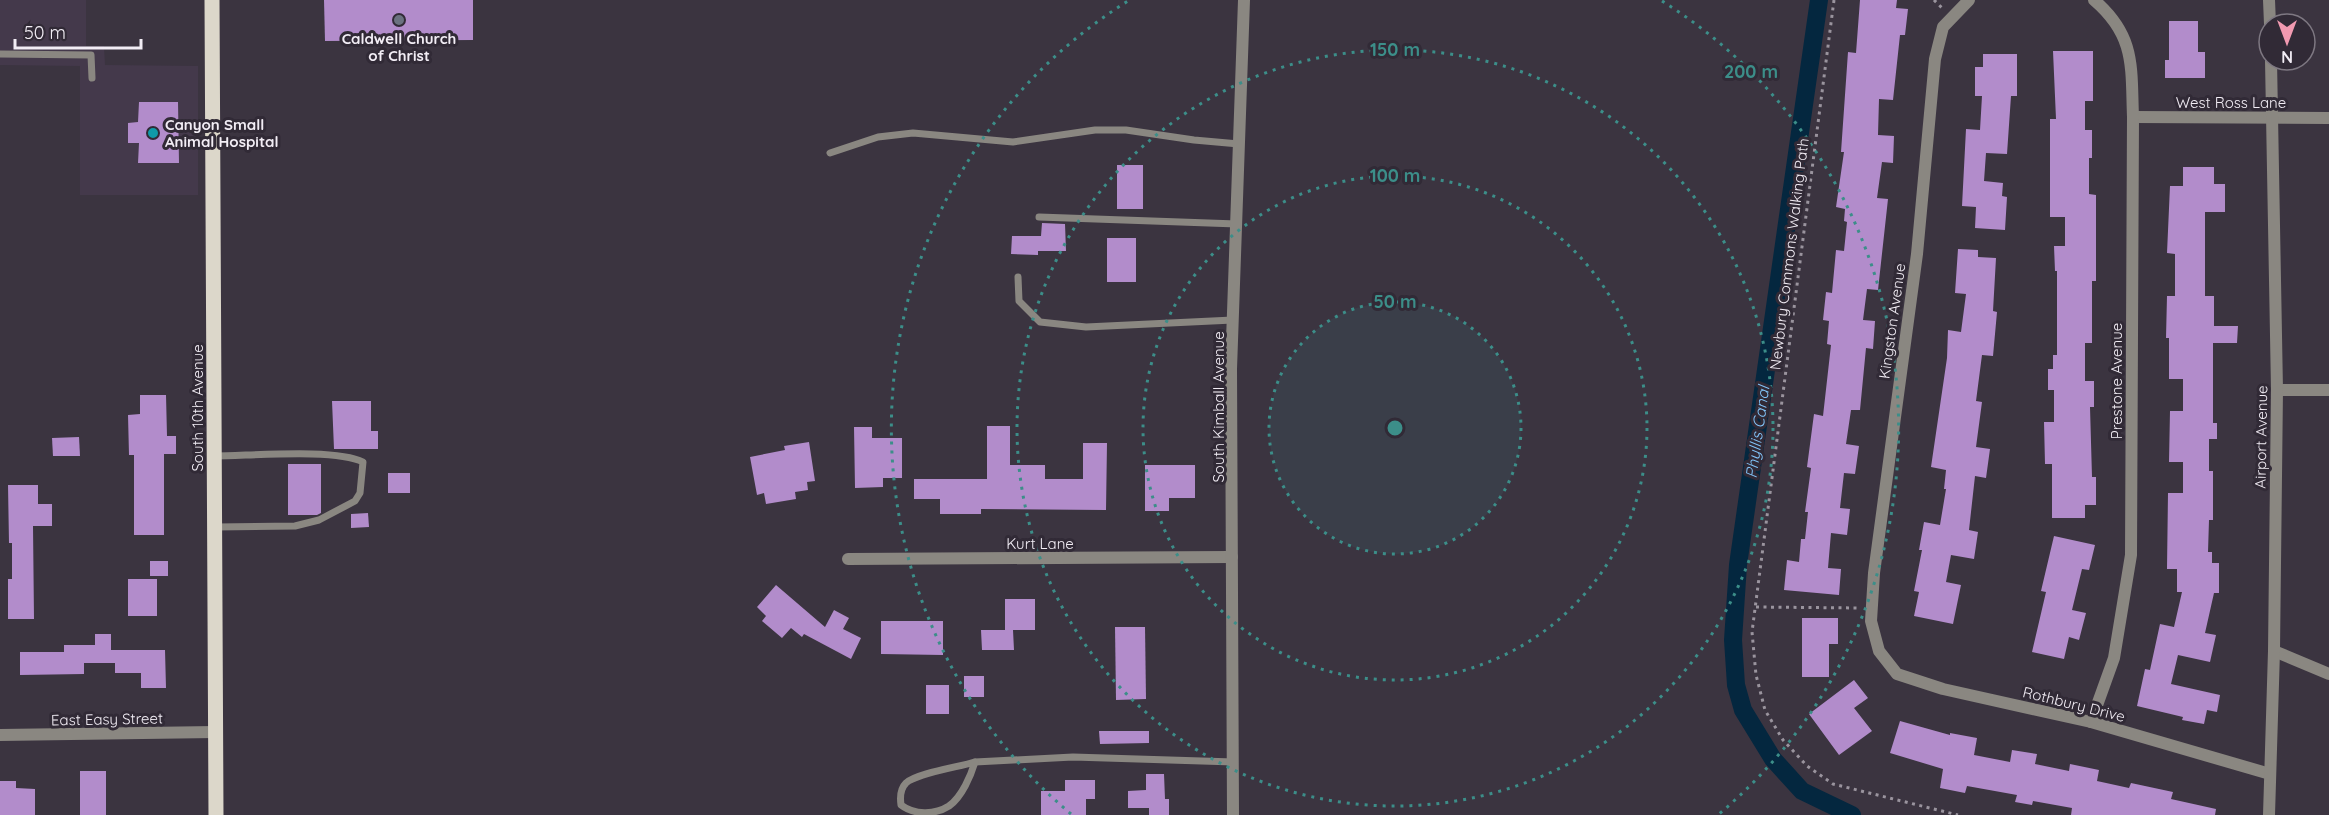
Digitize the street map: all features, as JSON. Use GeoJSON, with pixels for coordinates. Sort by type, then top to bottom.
{"type":"FeatureCollection","features":[{"type":"Feature","properties":{"kind":"main road","name":"South 10th Avenue"},"geometry":{"type":"LineString","coordinates":[[212,0],[216,815]]}},
{"type":"Feature","properties":{"kind":"street","name":"South Kimball Avenue"},"geometry":{"type":"LineString","coordinates":[[1233,815],[1231,369],[1244,0]]}},
{"type":"Feature","properties":{"kind":"street","name":"Prestone Avenue"},"geometry":{"type":"LineString","coordinates":[[2091,722],[2114,657],[2131,555],[2133,117],[2131,64],[2124,36],[2108,12],[2094,0]]}},
{"type":"Feature","properties":{"kind":"street","name":"Kingston Avenue"},"geometry":{"type":"LineString","coordinates":[[1879,651],[1871,621],[1874,573],[1917,254],[1935,59],[1943,27],[1967,1]]}},
{"type":"Feature","properties":{"kind":"street","name":"Airport Avenue"},"geometry":{"type":"LineString","coordinates":[[2269,815],[2274,651],[2277,390],[2271,72]]}},
{"type":"Feature","properties":{"kind":"street","name":"West Ross Lane"},"geometry":{"type":"LineString","coordinates":[[2133,117],[2329,118]]}},
{"type":"Feature","properties":{"kind":"street"},"geometry":{"type":"LineString","coordinates":[[2277,390],[2329,390]]}},
{"type":"Feature","properties":{"kind":"street","name":"Kurt Lane"},"geometry":{"type":"LineString","coordinates":[[848,559],[1232,557]]}},
{"type":"Feature","properties":{"kind":"street","name":"Rothbury Drive"},"geometry":{"type":"LineString","coordinates":[[1879,651],[1897,674],[1943,688],[2091,722],[2270,774]]}},
{"type":"Feature","properties":{"kind":"street"},"geometry":{"type":"LineString","coordinates":[[2274,651],[2329,674]]}},
{"type":"Feature","properties":{"kind":"street","name":"East Easy Street"},"geometry":{"type":"LineString","coordinates":[[0,735],[215,732]]}},
{"type":"Feature","properties":{"kind":"lane"},"geometry":{"type":"LineString","coordinates":[[0,54],[91,55],[92,78]]}},
{"type":"Feature","properties":{"kind":"lane"},"geometry":{"type":"LineString","coordinates":[[830,153],[878,137],[913,133],[1013,142],[1095,130],[1126,130],[1239,144]]}},
{"type":"Feature","properties":{"kind":"lane"},"geometry":{"type":"LineString","coordinates":[[1039,218],[1237,224]]}},
{"type":"Feature","properties":{"kind":"lane"},"geometry":{"type":"LineString","coordinates":[[1018,277],[1019,301],[1040,322],[1086,327],[1233,320]]}},
{"type":"Feature","properties":{"kind":"lane"},"geometry":{"type":"LineString","coordinates":[[215,456],[310,455],[355,458],[363,462],[360,493],[355,501],[319,520],[295,526],[216,527]]}},
{"type":"Feature","properties":{"kind":"lane"},"geometry":{"type":"LineString","coordinates":[[975,762],[969,781],[950,806],[930,813],[910,813],[901,806],[900,796],[905,783],[922,775],[975,762],[1073,757],[1233,762]]}},
{"type":"Feature","properties":{"kind":"path","name":"Newbury Commons Walking Path"},"geometry":{"type":"LineString","coordinates":[[1834,0],[1752,632],[1756,675],[1765,710],[1783,740],[1807,766],[1833,784],[1958,815]]}},
{"type":"Feature","properties":{"kind":"path"},"geometry":{"type":"LineString","coordinates":[[1756,607],[1872,608]]}},
{"type":"Feature","properties":{"kind":"shaded area"},"geometry":{"type":"Polygon","coordinates":[[[0,0],[86,0],[86,46],[104,46],[105,65],[198,66],[198,195],[80,195],[80,66],[0,65],[0,0]]]}},
{"type":"Feature","properties":{"kind":"building","name":"Caldwell Church of Christ"},"geometry":{"type":"Polygon","coordinates":[[[324,0],[473,0],[473,40],[325,41],[324,0]]]}},
{"type":"Feature","properties":{"kind":"building"},"geometry":{"type":"Polygon","coordinates":[[[1860,0],[1897,0],[1896,8],[1908,9],[1905,35],[1900,35],[1893,100],[1879,99],[1878,135],[1894,136],[1893,163],[1882,162],[1877,198],[1888,199],[1878,290],[1867,289],[1863,320],[1875,321],[1873,349],[1866,348],[1860,410],[1851,410],[1846,444],[1859,446],[1855,474],[1844,473],[1840,508],[1850,509],[1847,535],[1831,533],[1828,568],[1841,569],[1839,595],[1784,590],[1787,560],[1799,562],[1801,539],[1805,539],[1808,512],[1805,512],[1811,468],[1807,467],[1814,414],[1823,416],[1831,345],[1827,344],[1829,321],[1823,320],[1826,292],[1832,293],[1836,250],[1844,251],[1847,222],[1844,221],[1845,209],[1836,207],[1844,152],[1841,152],[1848,52],[1856,53],[1860,0]]]}},
{"type":"Feature","properties":{"kind":"building"},"geometry":{"type":"Polygon","coordinates":[[[2169,21],[2198,21],[2198,52],[2205,52],[2205,78],[2165,78],[2165,60],[2169,60],[2169,21]]]}},
{"type":"Feature","properties":{"kind":"building"},"geometry":{"type":"Polygon","coordinates":[[[2053,51],[2093,51],[2093,101],[2085,101],[2085,130],[2092,130],[2089,194],[2096,195],[2096,281],[2092,281],[2092,343],[2085,343],[2085,381],[2094,381],[2094,407],[2090,407],[2092,477],[2096,477],[2096,505],[2085,505],[2085,518],[2052,518],[2052,464],[2045,464],[2044,422],[2054,422],[2054,390],[2048,390],[2048,369],[2053,369],[2053,355],[2057,355],[2057,271],[2055,271],[2054,246],[2065,246],[2065,217],[2050,217],[2050,119],[2056,119],[2053,51]]]}},
{"type":"Feature","properties":{"kind":"building"},"geometry":{"type":"Polygon","coordinates":[[[1983,54],[2017,54],[2017,96],[2011,96],[2007,154],[1986,153],[1984,181],[2003,183],[2002,196],[2007,197],[2005,230],[1975,228],[1976,207],[1962,206],[1966,129],[1980,130],[1982,96],[1975,96],[1975,67],[1983,67],[1983,54]]]}},
{"type":"Feature","properties":{"kind":"building","name":"Canyon Small Animal Hospital"},"geometry":{"type":"Polygon","coordinates":[[[139,102],[178,102],[179,163],[138,163],[139,143],[128,143],[128,123],[138,122],[139,102]]]}},
{"type":"Feature","properties":{"kind":"building"},"geometry":{"type":"Polygon","coordinates":[[[1117,165],[1143,165],[1143,209],[1117,209],[1117,165]]]}},
{"type":"Feature","properties":{"kind":"building"},"geometry":{"type":"Polygon","coordinates":[[[2183,167],[2214,167],[2214,184],[2225,184],[2225,212],[2205,212],[2205,296],[2214,296],[2214,326],[2238,326],[2237,343],[2213,343],[2213,423],[2217,423],[2217,439],[2209,439],[2209,471],[2213,471],[2213,520],[2209,520],[2208,552],[2212,552],[2212,563],[2219,563],[2219,593],[2214,593],[2205,633],[2216,635],[2210,662],[2178,655],[2171,684],[2220,695],[2217,712],[2207,710],[2204,724],[2182,720],[2183,717],[2137,706],[2145,669],[2150,670],[2160,624],[2174,627],[2182,592],[2177,592],[2177,569],[2167,569],[2168,493],[2183,493],[2183,462],[2169,462],[2170,411],[2183,411],[2183,379],[2169,379],[2169,338],[2166,338],[2167,296],[2175,296],[2175,254],[2167,253],[2170,186],[2183,186],[2183,167]]]}},
{"type":"Feature","properties":{"kind":"building"},"geometry":{"type":"Polygon","coordinates":[[[1042,223],[1065,224],[1066,251],[1038,251],[1038,255],[1011,254],[1012,236],[1041,236],[1042,223]]]}},
{"type":"Feature","properties":{"kind":"building"},"geometry":{"type":"Polygon","coordinates":[[[1107,238],[1136,238],[1136,282],[1107,282],[1107,238]]]}},
{"type":"Feature","properties":{"kind":"building"},"geometry":{"type":"Polygon","coordinates":[[[1958,249],[1978,250],[1978,257],[1996,258],[1993,311],[1997,312],[1993,356],[1982,355],[1976,401],[1982,402],[1976,447],[1990,449],[1986,478],[1975,476],[1969,530],[1978,532],[1974,559],[1951,555],[1946,582],[1961,585],[1953,624],[1914,616],[1919,592],[1914,591],[1922,550],[1919,550],[1924,522],[1940,525],[1946,489],[1944,489],[1946,470],[1931,467],[1947,358],[1948,330],[1961,332],[1966,294],[1955,293],[1958,249]]]}},
{"type":"Feature","properties":{"kind":"building"},"geometry":{"type":"Polygon","coordinates":[[[140,395],[166,395],[167,436],[176,436],[176,454],[164,454],[164,535],[134,535],[134,455],[129,455],[128,415],[140,414],[140,395]]]}},
{"type":"Feature","properties":{"kind":"building"},"geometry":{"type":"Polygon","coordinates":[[[332,401],[371,401],[371,431],[378,431],[378,449],[334,449],[332,401]]]}},
{"type":"Feature","properties":{"kind":"building"},"geometry":{"type":"Polygon","coordinates":[[[987,426],[1010,426],[1010,465],[1045,465],[1045,479],[1083,479],[1083,443],[1107,443],[1106,510],[981,509],[981,514],[940,514],[940,499],[914,499],[914,479],[987,479],[987,426]]]}},
{"type":"Feature","properties":{"kind":"building"},"geometry":{"type":"Polygon","coordinates":[[[854,427],[872,427],[872,438],[902,438],[902,478],[883,478],[883,487],[855,488],[854,427]]]}},
{"type":"Feature","properties":{"kind":"building"},"geometry":{"type":"Polygon","coordinates":[[[79,437],[80,456],[53,456],[52,438],[79,437]]]}},
{"type":"Feature","properties":{"kind":"building"},"geometry":{"type":"Polygon","coordinates":[[[809,442],[815,481],[807,482],[808,490],[795,492],[796,499],[766,504],[764,493],[757,495],[750,457],[785,450],[784,446],[809,442]]]}},
{"type":"Feature","properties":{"kind":"building"},"geometry":{"type":"Polygon","coordinates":[[[288,464],[321,464],[321,513],[288,515],[288,464]]]}},
{"type":"Feature","properties":{"kind":"building"},"geometry":{"type":"Polygon","coordinates":[[[1145,465],[1195,465],[1195,498],[1169,498],[1169,511],[1145,511],[1145,465]]]}},
{"type":"Feature","properties":{"kind":"building"},"geometry":{"type":"Polygon","coordinates":[[[388,473],[410,473],[410,493],[388,493],[388,473]]]}},
{"type":"Feature","properties":{"kind":"building"},"geometry":{"type":"Polygon","coordinates":[[[8,485],[38,485],[38,504],[52,504],[52,526],[33,526],[34,619],[8,619],[8,579],[12,579],[12,543],[9,543],[8,485]]]}},
{"type":"Feature","properties":{"kind":"building"},"geometry":{"type":"Polygon","coordinates":[[[368,513],[369,527],[351,528],[351,514],[368,513]]]}},
{"type":"Feature","properties":{"kind":"building"},"geometry":{"type":"Polygon","coordinates":[[[2054,536],[2095,545],[2089,570],[2082,569],[2072,610],[2086,613],[2079,640],[2069,637],[2064,659],[2032,652],[2046,592],[2041,591],[2054,536]]]}},
{"type":"Feature","properties":{"kind":"building"},"geometry":{"type":"Polygon","coordinates":[[[150,561],[168,561],[168,576],[150,576],[150,561]]]}},
{"type":"Feature","properties":{"kind":"building"},"geometry":{"type":"Polygon","coordinates":[[[128,579],[157,579],[157,616],[128,616],[128,579]]]}},
{"type":"Feature","properties":{"kind":"building"},"geometry":{"type":"Polygon","coordinates":[[[776,585],[825,627],[834,610],[849,618],[843,629],[861,638],[851,659],[804,634],[802,637],[791,628],[782,638],[762,621],[766,616],[757,607],[776,585]]]}},
{"type":"Feature","properties":{"kind":"building"},"geometry":{"type":"Polygon","coordinates":[[[1005,599],[1035,599],[1035,630],[1013,630],[1014,650],[982,650],[981,630],[1005,630],[1005,599]]]}},
{"type":"Feature","properties":{"kind":"building"},"geometry":{"type":"Polygon","coordinates":[[[1802,618],[1838,618],[1838,644],[1829,644],[1829,677],[1802,677],[1802,618]]]}},
{"type":"Feature","properties":{"kind":"building"},"geometry":{"type":"Polygon","coordinates":[[[881,621],[943,621],[943,655],[881,654],[881,621]]]}},
{"type":"Feature","properties":{"kind":"building"},"geometry":{"type":"Polygon","coordinates":[[[1115,627],[1145,627],[1146,699],[1116,700],[1115,627]]]}},
{"type":"Feature","properties":{"kind":"building"},"geometry":{"type":"Polygon","coordinates":[[[95,634],[111,634],[111,650],[165,650],[166,688],[141,688],[141,673],[115,673],[115,663],[84,663],[84,674],[20,675],[20,652],[64,652],[64,645],[95,645],[95,634]]]}},
{"type":"Feature","properties":{"kind":"building"},"geometry":{"type":"Polygon","coordinates":[[[964,676],[984,676],[984,697],[964,697],[964,676]]]}},
{"type":"Feature","properties":{"kind":"building"},"geometry":{"type":"Polygon","coordinates":[[[1854,680],[1868,698],[1854,708],[1872,731],[1839,755],[1809,714],[1854,680]]]}},
{"type":"Feature","properties":{"kind":"building"},"geometry":{"type":"Polygon","coordinates":[[[926,685],[949,685],[949,714],[926,714],[926,685]]]}},
{"type":"Feature","properties":{"kind":"building"},"geometry":{"type":"Polygon","coordinates":[[[1900,721],[1950,735],[1950,733],[1977,738],[1974,755],[2010,762],[2012,750],[2037,754],[2035,764],[2069,771],[2070,764],[2099,770],[2097,781],[2129,788],[2131,783],[2173,792],[2171,799],[2216,809],[2215,815],[2071,815],[2072,808],[2033,801],[2032,805],[2015,802],[2017,795],[1967,786],[1965,793],[1940,788],[1943,769],[1890,753],[1900,721]]]}},
{"type":"Feature","properties":{"kind":"building"},"geometry":{"type":"Polygon","coordinates":[[[1099,731],[1149,731],[1149,743],[1100,744],[1099,731]]]}},
{"type":"Feature","properties":{"kind":"building"},"geometry":{"type":"Polygon","coordinates":[[[80,771],[106,771],[106,815],[80,815],[80,771]]]}},
{"type":"Feature","properties":{"kind":"building"},"geometry":{"type":"Polygon","coordinates":[[[1146,774],[1164,774],[1165,799],[1169,799],[1169,815],[1149,815],[1149,808],[1128,808],[1128,791],[1146,790],[1146,774]]]}},
{"type":"Feature","properties":{"kind":"building"},"geometry":{"type":"Polygon","coordinates":[[[1065,780],[1095,780],[1095,799],[1086,799],[1086,815],[1041,815],[1041,791],[1065,791],[1065,780]]]}},
{"type":"Feature","properties":{"kind":"building"},"geometry":{"type":"Polygon","coordinates":[[[0,781],[16,781],[16,788],[35,789],[35,815],[0,815],[0,781]]]}},
{"type":"Feature","properties":{"kind":"waterway","name":"Phyllis Canal"},"geometry":{"type":"LineString","coordinates":[[1819,0],[1738,565],[1733,640],[1736,685],[1743,710],[1773,759],[1802,791],[1852,815]]}},
{"type":"Feature","properties":{"kind":"place","name":"Caldwell Church of Christ"},"geometry":{"type":"Point","coordinates":[399,20]}},
{"type":"Feature","properties":{"kind":"place","name":"Canyon Small Animal Hospital"},"geometry":{"type":"Point","coordinates":[153,133]}}]}
